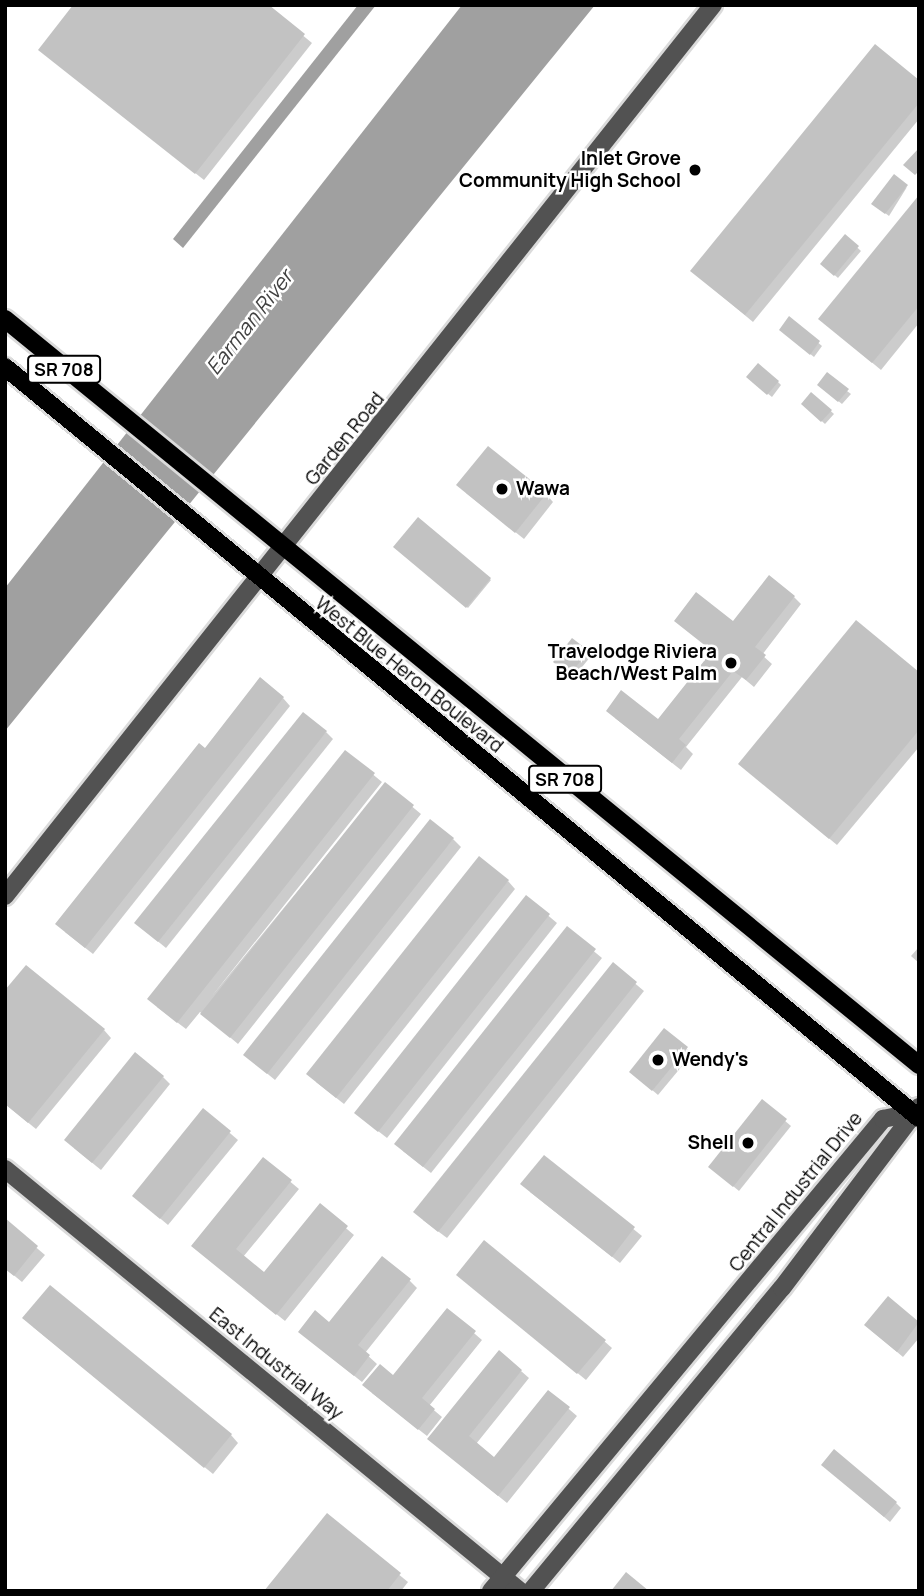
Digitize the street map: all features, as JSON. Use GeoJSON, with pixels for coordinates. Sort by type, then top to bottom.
{"type":"FeatureCollection","features":[{"type":"Feature","properties":{"kind":"main road","name":"West Blue Heron Boulevard"},"geometry":{"type":"LineString","coordinates":[[5,319],[282,551],[919,1065]]}},
{"type":"Feature","properties":{"kind":"main road","name":"West Blue Heron Boulevard"},"geometry":{"type":"LineString","coordinates":[[5,367],[259,579],[917,1113]]}},
{"type":"Feature","properties":{"kind":"street","name":"Garden Road"},"geometry":{"type":"LineString","coordinates":[[5,895],[282,551],[713,5]]}},
{"type":"Feature","properties":{"kind":"street","name":"Central Industrial Drive"},"geometry":{"type":"LineString","coordinates":[[497,1584],[883,1119],[917,1113]]}},
{"type":"Feature","properties":{"kind":"street"},"geometry":{"type":"LineString","coordinates":[[531,1591],[791,1278],[917,1113]]}},
{"type":"Feature","properties":{"kind":"street","name":"East Industrial Way"},"geometry":{"type":"LineString","coordinates":[[5,1169],[497,1584],[520,1591]]}},
{"type":"Feature","properties":{"kind":"water"},"geometry":{"type":"Polygon","coordinates":[[[358,5],[376,5],[183,248],[173,239],[358,5]]]}},
{"type":"Feature","properties":{"kind":"water","name":"Earman River"},"geometry":{"type":"Polygon","coordinates":[[[462,5],[595,5],[5,731],[5,588],[462,5]]]}},
{"type":"Feature","properties":{"kind":"building"},"geometry":{"type":"Polygon","coordinates":[[[73,5],[269,5],[305,34],[195,174],[38,50],[73,5]]]}},
{"type":"Feature","properties":{"kind":"building"},"geometry":{"type":"Polygon","coordinates":[[[875,44],[919,80],[919,103],[745,315],[690,271],[875,44]]]}},
{"type":"Feature","properties":{"kind":"building"},"geometry":{"type":"Polygon","coordinates":[[[919,148],[919,171],[915,175],[903,165],[919,148]]]}},
{"type":"Feature","properties":{"kind":"building"},"geometry":{"type":"Polygon","coordinates":[[[894,174],[908,185],[885,214],[871,204],[894,174]]]}},
{"type":"Feature","properties":{"kind":"building"},"geometry":{"type":"Polygon","coordinates":[[[919,195],[919,306],[872,363],[818,319],[919,195]]]}},
{"type":"Feature","properties":{"kind":"building"},"geometry":{"type":"Polygon","coordinates":[[[845,234],[859,246],[834,276],[820,264],[845,234]]]}},
{"type":"Feature","properties":{"kind":"building"},"geometry":{"type":"Polygon","coordinates":[[[789,316],[820,341],[810,355],[779,330],[789,316]]]}},
{"type":"Feature","properties":{"kind":"building"},"geometry":{"type":"Polygon","coordinates":[[[758,363],[779,381],[767,395],[746,377],[758,363]]]}},
{"type":"Feature","properties":{"kind":"building"},"geometry":{"type":"Polygon","coordinates":[[[827,372],[849,389],[838,402],[817,385],[827,372]]]}},
{"type":"Feature","properties":{"kind":"building"},"geometry":{"type":"Polygon","coordinates":[[[811,392],[832,410],[821,422],[801,404],[811,392]]]}},
{"type":"Feature","properties":{"kind":"building","name":"Wawa"},"geometry":{"type":"Polygon","coordinates":[[[488,446],[547,493],[515,533],[456,485],[488,446]]]}},
{"type":"Feature","properties":{"kind":"building"},"geometry":{"type":"Polygon","coordinates":[[[418,517],[491,578],[466,608],[393,547],[418,517]]]}},
{"type":"Feature","properties":{"kind":"building","name":"Travelodge Riviera Beach/West Palm"},"geometry":{"type":"Polygon","coordinates":[[[769,575],[795,596],[755,647],[766,655],[746,680],[733,671],[679,739],[686,745],[672,763],[606,711],[621,690],[658,719],[712,651],[674,621],[696,592],[733,621],[769,575]]]}},
{"type":"Feature","properties":{"kind":"building"},"geometry":{"type":"Polygon","coordinates":[[[856,620],[919,672],[919,730],[829,839],[738,764],[856,620]]]}},
{"type":"Feature","properties":{"kind":"building"},"geometry":{"type":"Polygon","coordinates":[[[572,638],[589,651],[569,675],[553,662],[572,638]]]}},
{"type":"Feature","properties":{"kind":"building"},"geometry":{"type":"Polygon","coordinates":[[[260,677],[284,697],[85,948],[55,924],[199,743],[205,748],[260,677]]]}},
{"type":"Feature","properties":{"kind":"building"},"geometry":{"type":"Polygon","coordinates":[[[303,712],[327,731],[158,942],[134,923],[303,712]]]}},
{"type":"Feature","properties":{"kind":"building"},"geometry":{"type":"Polygon","coordinates":[[[345,750],[375,773],[177,1023],[147,999],[345,750]]]}},
{"type":"Feature","properties":{"kind":"building"},"geometry":{"type":"Polygon","coordinates":[[[385,782],[414,805],[230,1038],[200,1014],[385,782]]]}},
{"type":"Feature","properties":{"kind":"building"},"geometry":{"type":"Polygon","coordinates":[[[430,819],[454,838],[267,1074],[243,1055],[430,819]]]}},
{"type":"Feature","properties":{"kind":"building"},"geometry":{"type":"Polygon","coordinates":[[[479,856],[509,880],[336,1098],[306,1074],[479,856]]]}},
{"type":"Feature","properties":{"kind":"building"},"geometry":{"type":"Polygon","coordinates":[[[526,895],[550,914],[378,1132],[354,1113],[526,895]]]}},
{"type":"Feature","properties":{"kind":"building"},"geometry":{"type":"Polygon","coordinates":[[[567,926],[596,949],[423,1167],[394,1144],[567,926]]]}},
{"type":"Feature","properties":{"kind":"building"},"geometry":{"type":"Polygon","coordinates":[[[613,962],[637,982],[438,1232],[413,1212],[613,962]]]}},
{"type":"Feature","properties":{"kind":"building"},"geometry":{"type":"Polygon","coordinates":[[[26,965],[105,1029],[28,1123],[5,1104],[5,990],[26,965]]]}},
{"type":"Feature","properties":{"kind":"building","name":"Wendy's"},"geometry":{"type":"Polygon","coordinates":[[[664,1028],[688,1047],[652,1091],[629,1072],[664,1028]]]}},
{"type":"Feature","properties":{"kind":"building"},"geometry":{"type":"Polygon","coordinates":[[[135,1052],[164,1076],[92,1163],[64,1140],[135,1052]]]}},
{"type":"Feature","properties":{"kind":"building","name":"Shell"},"geometry":{"type":"Polygon","coordinates":[[[762,1099],[787,1119],[733,1187],[708,1167],[762,1099]]]}},
{"type":"Feature","properties":{"kind":"building"},"geometry":{"type":"Polygon","coordinates":[[[203,1108],[231,1131],[160,1219],[132,1196],[203,1108]]]}},
{"type":"Feature","properties":{"kind":"building"},"geometry":{"type":"Polygon","coordinates":[[[544,1155],[635,1227],[612,1257],[520,1184],[544,1155]]]}},
{"type":"Feature","properties":{"kind":"building"},"geometry":{"type":"Polygon","coordinates":[[[263,1157],[292,1180],[236,1249],[264,1272],[320,1203],[348,1226],[276,1315],[191,1246],[263,1157]]]}},
{"type":"Feature","properties":{"kind":"building"},"geometry":{"type":"Polygon","coordinates":[[[5,1218],[38,1246],[14,1276],[5,1269],[5,1218]]]}},
{"type":"Feature","properties":{"kind":"building"},"geometry":{"type":"Polygon","coordinates":[[[484,1240],[606,1340],[577,1374],[456,1275],[484,1240]]]}},
{"type":"Feature","properties":{"kind":"building"},"geometry":{"type":"Polygon","coordinates":[[[382,1256],[411,1279],[358,1345],[370,1355],[354,1376],[298,1332],[315,1310],[329,1322],[382,1256]]]}},
{"type":"Feature","properties":{"kind":"building"},"geometry":{"type":"Polygon","coordinates":[[[50,1285],[232,1434],[204,1468],[22,1318],[50,1285]]]}},
{"type":"Feature","properties":{"kind":"building"},"geometry":{"type":"Polygon","coordinates":[[[888,1296],[919,1322],[897,1352],[864,1325],[888,1296]]]}},
{"type":"Feature","properties":{"kind":"building"},"geometry":{"type":"Polygon","coordinates":[[[447,1308],[476,1331],[422,1398],[435,1409],[418,1430],[362,1385],[380,1364],[393,1375],[447,1308]]]}},
{"type":"Feature","properties":{"kind":"building"},"geometry":{"type":"Polygon","coordinates":[[[499,1350],[522,1370],[469,1436],[494,1457],[548,1390],[570,1407],[498,1496],[427,1439],[499,1350]]]}},
{"type":"Feature","properties":{"kind":"building"},"geometry":{"type":"Polygon","coordinates":[[[834,1449],[897,1502],[884,1517],[821,1465],[834,1449]]]}},
{"type":"Feature","properties":{"kind":"building"},"geometry":{"type":"Polygon","coordinates":[[[327,1513],[401,1573],[387,1591],[264,1591],[327,1513]]]}},
{"type":"Feature","properties":{"kind":"building"},"geometry":{"type":"Polygon","coordinates":[[[626,1572],[649,1591],[611,1591],[626,1572]]]}},
{"type":"Feature","properties":{"kind":"place","name":"Inlet Grove Community High School"},"geometry":{"type":"Point","coordinates":[695,170]}},
{"type":"Feature","properties":{"kind":"place","name":"Wawa"},"geometry":{"type":"Point","coordinates":[502,489]}},
{"type":"Feature","properties":{"kind":"place","name":"Travelodge Riviera Beach/West Palm"},"geometry":{"type":"Point","coordinates":[731,663]}},
{"type":"Feature","properties":{"kind":"place","name":"Wendy's"},"geometry":{"type":"Point","coordinates":[658,1060]}},
{"type":"Feature","properties":{"kind":"place","name":"Shell"},"geometry":{"type":"Point","coordinates":[748,1143]}}]}
